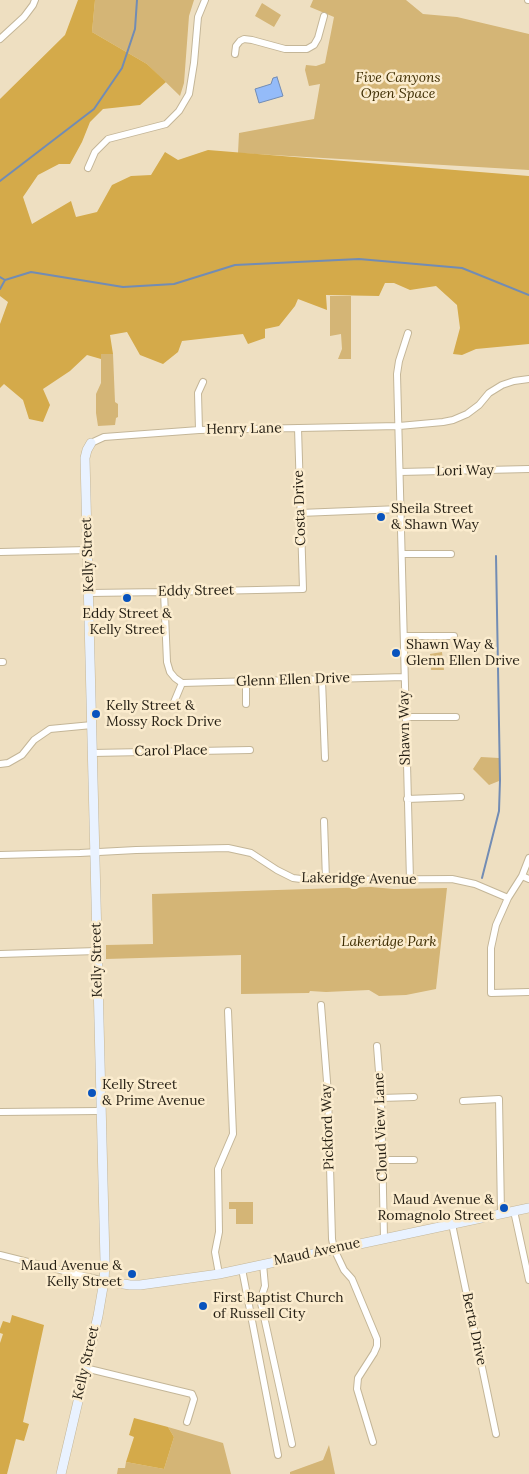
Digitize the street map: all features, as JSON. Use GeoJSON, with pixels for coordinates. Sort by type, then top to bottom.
{"type":"FeatureCollection","features":[{"type":"Feature","properties":{"kind":"street"},"geometry":{"type":"LineString","coordinates":[[0,39],[24,17],[34,0]]}},
{"type":"Feature","properties":{"kind":"street"},"geometry":{"type":"LineString","coordinates":[[88,168],[95,152],[108,139],[166,124],[179,110],[189,94],[198,17],[205,0]]}},
{"type":"Feature","properties":{"kind":"street"},"geometry":{"type":"LineString","coordinates":[[235,54],[236,46],[244,39],[285,49],[306,49],[314,45],[318,38],[324,16]]}},
{"type":"Feature","properties":{"kind":"street","name":"Shawn Way"},"geometry":{"type":"LineString","coordinates":[[408,334],[402,347],[398,367],[410,880]]}},
{"type":"Feature","properties":{"kind":"street","name":"Henry Lane"},"geometry":{"type":"LineString","coordinates":[[91,443],[104,436],[199,430],[399,426],[453,420],[467,414],[489,393],[502,385],[529,379]]}},
{"type":"Feature","properties":{"kind":"street"},"geometry":{"type":"LineString","coordinates":[[199,430],[198,393],[203,382]]}},
{"type":"Feature","properties":{"kind":"street","name":"Costa Drive"},"geometry":{"type":"LineString","coordinates":[[298,428],[303,588]]}},
{"type":"Feature","properties":{"kind":"street","name":"Kelly Street"},"geometry":{"type":"LineString","coordinates":[[61,1474],[98,1316],[105,1262],[85,458],[91,443]]}},
{"type":"Feature","properties":{"kind":"street","name":"Lori Way"},"geometry":{"type":"LineString","coordinates":[[400,472],[529,469]]}},
{"type":"Feature","properties":{"kind":"street"},"geometry":{"type":"LineString","coordinates":[[300,513],[400,510]]}},
{"type":"Feature","properties":{"kind":"street"},"geometry":{"type":"LineString","coordinates":[[0,552],[88,550]]}},
{"type":"Feature","properties":{"kind":"street"},"geometry":{"type":"LineString","coordinates":[[402,554],[452,554]]}},
{"type":"Feature","properties":{"kind":"street","name":"Eddy Street"},"geometry":{"type":"LineString","coordinates":[[89,593],[303,588]]}},
{"type":"Feature","properties":{"kind":"street"},"geometry":{"type":"LineString","coordinates":[[164,592],[167,662],[170,672],[182,683],[172,707]]}},
{"type":"Feature","properties":{"kind":"street"},"geometry":{"type":"LineString","coordinates":[[404,636],[454,636]]}},
{"type":"Feature","properties":{"kind":"street","name":"Glenn Ellen Drive"},"geometry":{"type":"LineString","coordinates":[[182,683],[404,677]]}},
{"type":"Feature","properties":{"kind":"street"},"geometry":{"type":"LineString","coordinates":[[322,680],[325,758]]}},
{"type":"Feature","properties":{"kind":"street"},"geometry":{"type":"LineString","coordinates":[[246,682],[246,704]]}},
{"type":"Feature","properties":{"kind":"street"},"geometry":{"type":"LineString","coordinates":[[405,717],[456,717]]}},
{"type":"Feature","properties":{"kind":"street"},"geometry":{"type":"LineString","coordinates":[[0,764],[8,763],[22,755],[34,740],[50,729],[92,725]]}},
{"type":"Feature","properties":{"kind":"street","name":"Carol Place"},"geometry":{"type":"LineString","coordinates":[[92,753],[250,750]]}},
{"type":"Feature","properties":{"kind":"street"},"geometry":{"type":"LineString","coordinates":[[407,799],[461,797]]}},
{"type":"Feature","properties":{"kind":"street"},"geometry":{"type":"LineString","coordinates":[[324,821],[326,880]]}},
{"type":"Feature","properties":{"kind":"street","name":"Lakeridge Avenue"},"geometry":{"type":"LineString","coordinates":[[0,855],[228,848],[251,853],[276,870],[293,878],[309,880],[371,878],[410,880],[452,879],[475,884],[508,898]]}},
{"type":"Feature","properties":{"kind":"street"},"geometry":{"type":"LineString","coordinates":[[529,858],[522,876],[508,898],[496,925],[491,948],[491,993],[529,992]]}},
{"type":"Feature","properties":{"kind":"street"},"geometry":{"type":"LineString","coordinates":[[522,876],[529,879]]}},
{"type":"Feature","properties":{"kind":"street"},"geometry":{"type":"LineString","coordinates":[[0,954],[97,951]]}},
{"type":"Feature","properties":{"kind":"street","name":"Pickford Way"},"geometry":{"type":"LineString","coordinates":[[321,1005],[328,1094],[332,1237],[334,1249]]}},
{"type":"Feature","properties":{"kind":"street"},"geometry":{"type":"LineString","coordinates":[[219,1274],[215,1252],[219,1232],[218,1169],[233,1134],[228,1011]]}},
{"type":"Feature","properties":{"kind":"street","name":"Cloud View Lane"},"geometry":{"type":"LineString","coordinates":[[377,1046],[381,1098],[384,1238]]}},
{"type":"Feature","properties":{"kind":"street"},"geometry":{"type":"LineString","coordinates":[[381,1098],[414,1097]]}},
{"type":"Feature","properties":{"kind":"street"},"geometry":{"type":"LineString","coordinates":[[463,1101],[499,1099],[501,1213]]}},
{"type":"Feature","properties":{"kind":"street"},"geometry":{"type":"LineString","coordinates":[[0,1112],[100,1111]]}},
{"type":"Feature","properties":{"kind":"street"},"geometry":{"type":"LineString","coordinates":[[383,1160],[414,1160]]}},
{"type":"Feature","properties":{"kind":"street","name":"Maud Avenue"},"geometry":{"type":"LineString","coordinates":[[104,1281],[140,1285],[219,1274],[529,1208]]}},
{"type":"Feature","properties":{"kind":"street"},"geometry":{"type":"LineString","coordinates":[[514,1211],[529,1280]]}},
{"type":"Feature","properties":{"kind":"street","name":"Berta Drive"},"geometry":{"type":"LineString","coordinates":[[452,1224],[496,1434]]}},
{"type":"Feature","properties":{"kind":"street"},"geometry":{"type":"LineString","coordinates":[[334,1249],[344,1270],[352,1279],[377,1339],[374,1353],[358,1378],[357,1388],[373,1442]]}},
{"type":"Feature","properties":{"kind":"street"},"geometry":{"type":"LineString","coordinates":[[0,1255],[104,1281]]}},
{"type":"Feature","properties":{"kind":"street"},"geometry":{"type":"LineString","coordinates":[[263,1264],[265,1286],[261,1303],[292,1444]]}},
{"type":"Feature","properties":{"kind":"street"},"geometry":{"type":"LineString","coordinates":[[242,1269],[278,1455]]}},
{"type":"Feature","properties":{"kind":"street"},"geometry":{"type":"LineString","coordinates":[[85,1368],[192,1394],[194,1399],[187,1422]]}},
{"type":"Feature","properties":{"kind":"green space"},"geometry":{"type":"Polygon","coordinates":[[[95,0],[194,0],[189,16],[184,83],[180,96],[147,64],[92,32],[95,0]]]}},
{"type":"Feature","properties":{"kind":"green space","name":"Five Canyons Open Space"},"geometry":{"type":"Polygon","coordinates":[[[313,0],[406,0],[423,14],[457,17],[529,34],[529,170],[238,153],[239,133],[314,119],[320,84],[309,86],[305,70],[306,65],[316,66],[325,63],[334,17],[310,7],[313,0]]]}},
{"type":"Feature","properties":{"kind":"green space"},"geometry":{"type":"Polygon","coordinates":[[[262,3],[281,15],[274,27],[255,16],[262,3]]]}},
{"type":"Feature","properties":{"kind":"green space"},"geometry":{"type":"Polygon","coordinates":[[[330,296],[351,296],[351,359],[338,359],[342,349],[341,334],[330,336],[330,296]]]}},
{"type":"Feature","properties":{"kind":"green space"},"geometry":{"type":"Polygon","coordinates":[[[101,354],[113,354],[115,402],[118,404],[118,417],[116,418],[115,425],[98,426],[96,394],[101,383],[101,354]]]}},
{"type":"Feature","properties":{"kind":"green space"},"geometry":{"type":"Polygon","coordinates":[[[442,652],[444,670],[431,670],[430,654],[442,652]]]}},
{"type":"Feature","properties":{"kind":"green space"},"geometry":{"type":"Polygon","coordinates":[[[481,757],[499,758],[499,781],[489,785],[473,769],[481,757]]]}},
{"type":"Feature","properties":{"kind":"green space","name":"Lakeridge Park"},"geometry":{"type":"Polygon","coordinates":[[[371,887],[394,889],[447,888],[436,989],[406,995],[379,996],[369,990],[241,994],[241,955],[106,959],[106,945],[153,944],[152,894],[371,887]]]}},
{"type":"Feature","properties":{"kind":"green space"},"geometry":{"type":"Polygon","coordinates":[[[229,1202],[253,1202],[253,1224],[236,1224],[236,1209],[229,1209],[229,1202]]]}},
{"type":"Feature","properties":{"kind":"green space"},"geometry":{"type":"Polygon","coordinates":[[[168,1427],[223,1443],[231,1474],[117,1474],[118,1468],[125,1468],[126,1462],[164,1469],[174,1437],[168,1427]]]}},
{"type":"Feature","properties":{"kind":"green space"},"geometry":{"type":"Polygon","coordinates":[[[329,1445],[335,1474],[290,1474],[290,1472],[323,1460],[329,1445]]]}},
{"type":"Feature","properties":{"kind":"shaded area"},"geometry":{"type":"Polygon","coordinates":[[[78,0],[95,0],[92,32],[147,64],[166,82],[140,105],[103,109],[90,122],[70,164],[59,164],[38,175],[23,197],[32,224],[71,201],[76,217],[97,212],[112,185],[131,176],[151,175],[165,152],[178,160],[208,150],[529,176],[529,344],[476,349],[462,355],[453,354],[460,328],[457,305],[436,286],[410,290],[394,283],[385,283],[379,296],[326,295],[327,310],[298,299],[295,306],[279,326],[265,329],[265,338],[248,344],[243,334],[182,341],[178,352],[163,364],[140,355],[127,332],[110,335],[113,354],[101,354],[101,359],[87,355],[70,371],[43,389],[50,405],[43,422],[29,419],[23,400],[4,384],[0,388],[0,324],[8,302],[0,296],[0,99],[65,35],[78,0]]]}},
{"type":"Feature","properties":{"kind":"shaded area"},"geometry":{"type":"Polygon","coordinates":[[[12,1315],[44,1325],[23,1422],[29,1424],[24,1441],[16,1439],[7,1474],[0,1474],[0,1343],[3,1334],[0,1333],[0,1329],[3,1321],[10,1323],[12,1315]]]}},
{"type":"Feature","properties":{"kind":"shaded area"},"geometry":{"type":"Polygon","coordinates":[[[134,1418],[168,1427],[174,1437],[164,1469],[126,1462],[134,1437],[129,1435],[134,1418]]]}},
{"type":"Feature","properties":{"kind":"water"},"geometry":{"type":"Polygon","coordinates":[[[277,77],[283,96],[259,103],[255,89],[271,84],[273,78],[277,77]]]}},
{"type":"Feature","properties":{"kind":"waterway"},"geometry":{"type":"LineString","coordinates":[[0,181],[94,109],[122,68],[135,29],[137,0]]}},
{"type":"Feature","properties":{"kind":"waterway"},"geometry":{"type":"LineString","coordinates":[[0,289],[5,280],[31,272],[123,287],[174,284],[235,265],[359,259],[462,268],[529,295]]}},
{"type":"Feature","properties":{"kind":"waterway"},"geometry":{"type":"LineString","coordinates":[[0,277],[5,280]]}},
{"type":"Feature","properties":{"kind":"waterway"},"geometry":{"type":"LineString","coordinates":[[482,878],[499,811],[496,556]]}},
{"type":"Feature","properties":{"kind":"place","name":"Sheila Street & Shawn Way"},"geometry":{"type":"Point","coordinates":[381,517]}},
{"type":"Feature","properties":{"kind":"place","name":"Eddy Street & Kelly Street"},"geometry":{"type":"Point","coordinates":[127,598]}},
{"type":"Feature","properties":{"kind":"place","name":"Shawn Way & Glenn Ellen Drive"},"geometry":{"type":"Point","coordinates":[396,653]}},
{"type":"Feature","properties":{"kind":"place","name":"Kelly Street & Mossy Rock Drive"},"geometry":{"type":"Point","coordinates":[96,714]}},
{"type":"Feature","properties":{"kind":"place","name":"Kelly Street & Prime Avenue"},"geometry":{"type":"Point","coordinates":[92,1093]}},
{"type":"Feature","properties":{"kind":"place","name":"Maud Avenue & Romagnolo Street"},"geometry":{"type":"Point","coordinates":[504,1208]}},
{"type":"Feature","properties":{"kind":"place","name":"Maud Avenue & Kelly Street"},"geometry":{"type":"Point","coordinates":[132,1274]}},
{"type":"Feature","properties":{"kind":"place","name":"First Baptist Church of Russell City"},"geometry":{"type":"Point","coordinates":[203,1306]}}]}
